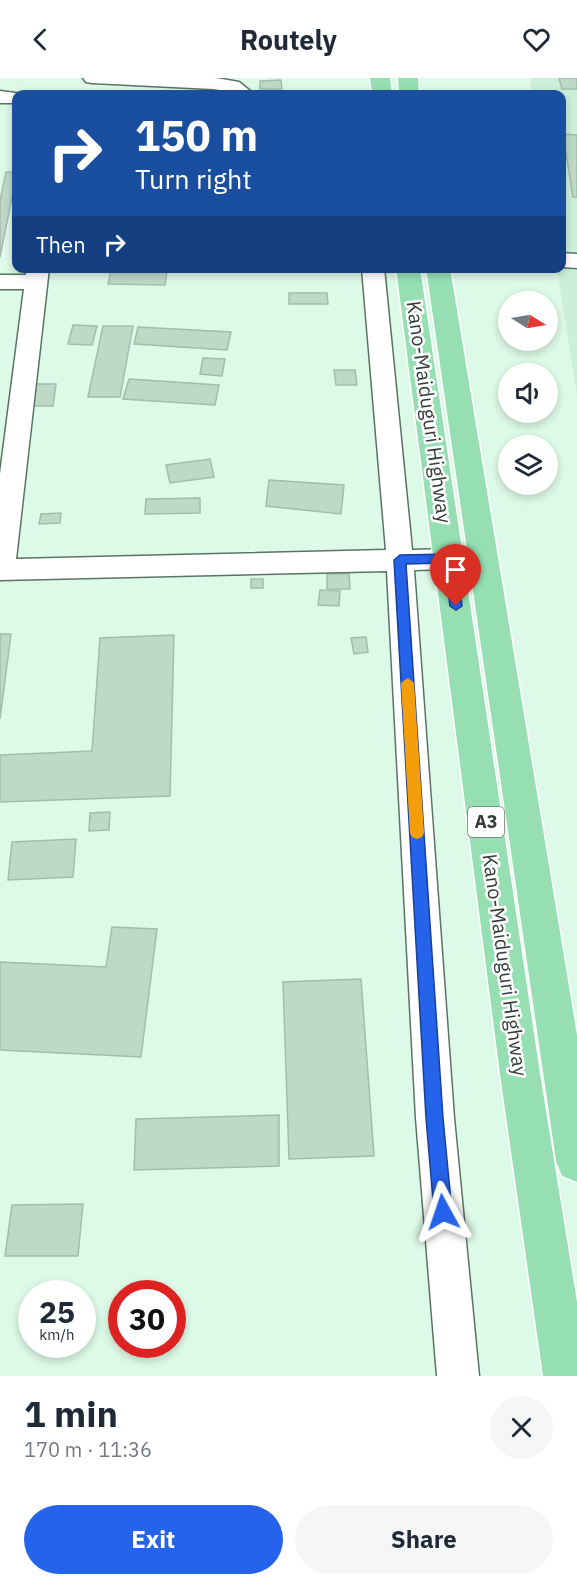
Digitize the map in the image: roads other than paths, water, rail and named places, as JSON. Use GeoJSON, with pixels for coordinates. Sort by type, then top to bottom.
{"type":"FeatureCollection","features":[{"type":"Feature","properties":{"kind":"highway","name":"Kano-Maiduguri Highway"},"geometry":{"type":"LineString","coordinates":[[409,273],[520,1074],[566,1376]]}},
{"type":"Feature","properties":{"kind":"highway","name":"Kano-Maiduguri Highway"},"geometry":{"type":"LineString","coordinates":[[439,273],[577,1161]]}},
{"type":"Feature","properties":{"kind":"street"},"geometry":{"type":"LineString","coordinates":[[92,78],[187,81],[238,86]]}},
{"type":"Feature","properties":{"kind":"street"},"geometry":{"type":"LineString","coordinates":[[374,273],[400,560],[435,1118],[458,1376]]}},
{"type":"Feature","properties":{"kind":"street"},"geometry":{"type":"LineString","coordinates":[[0,282],[37,275],[12,368],[1,570],[450,559]]}}]}
